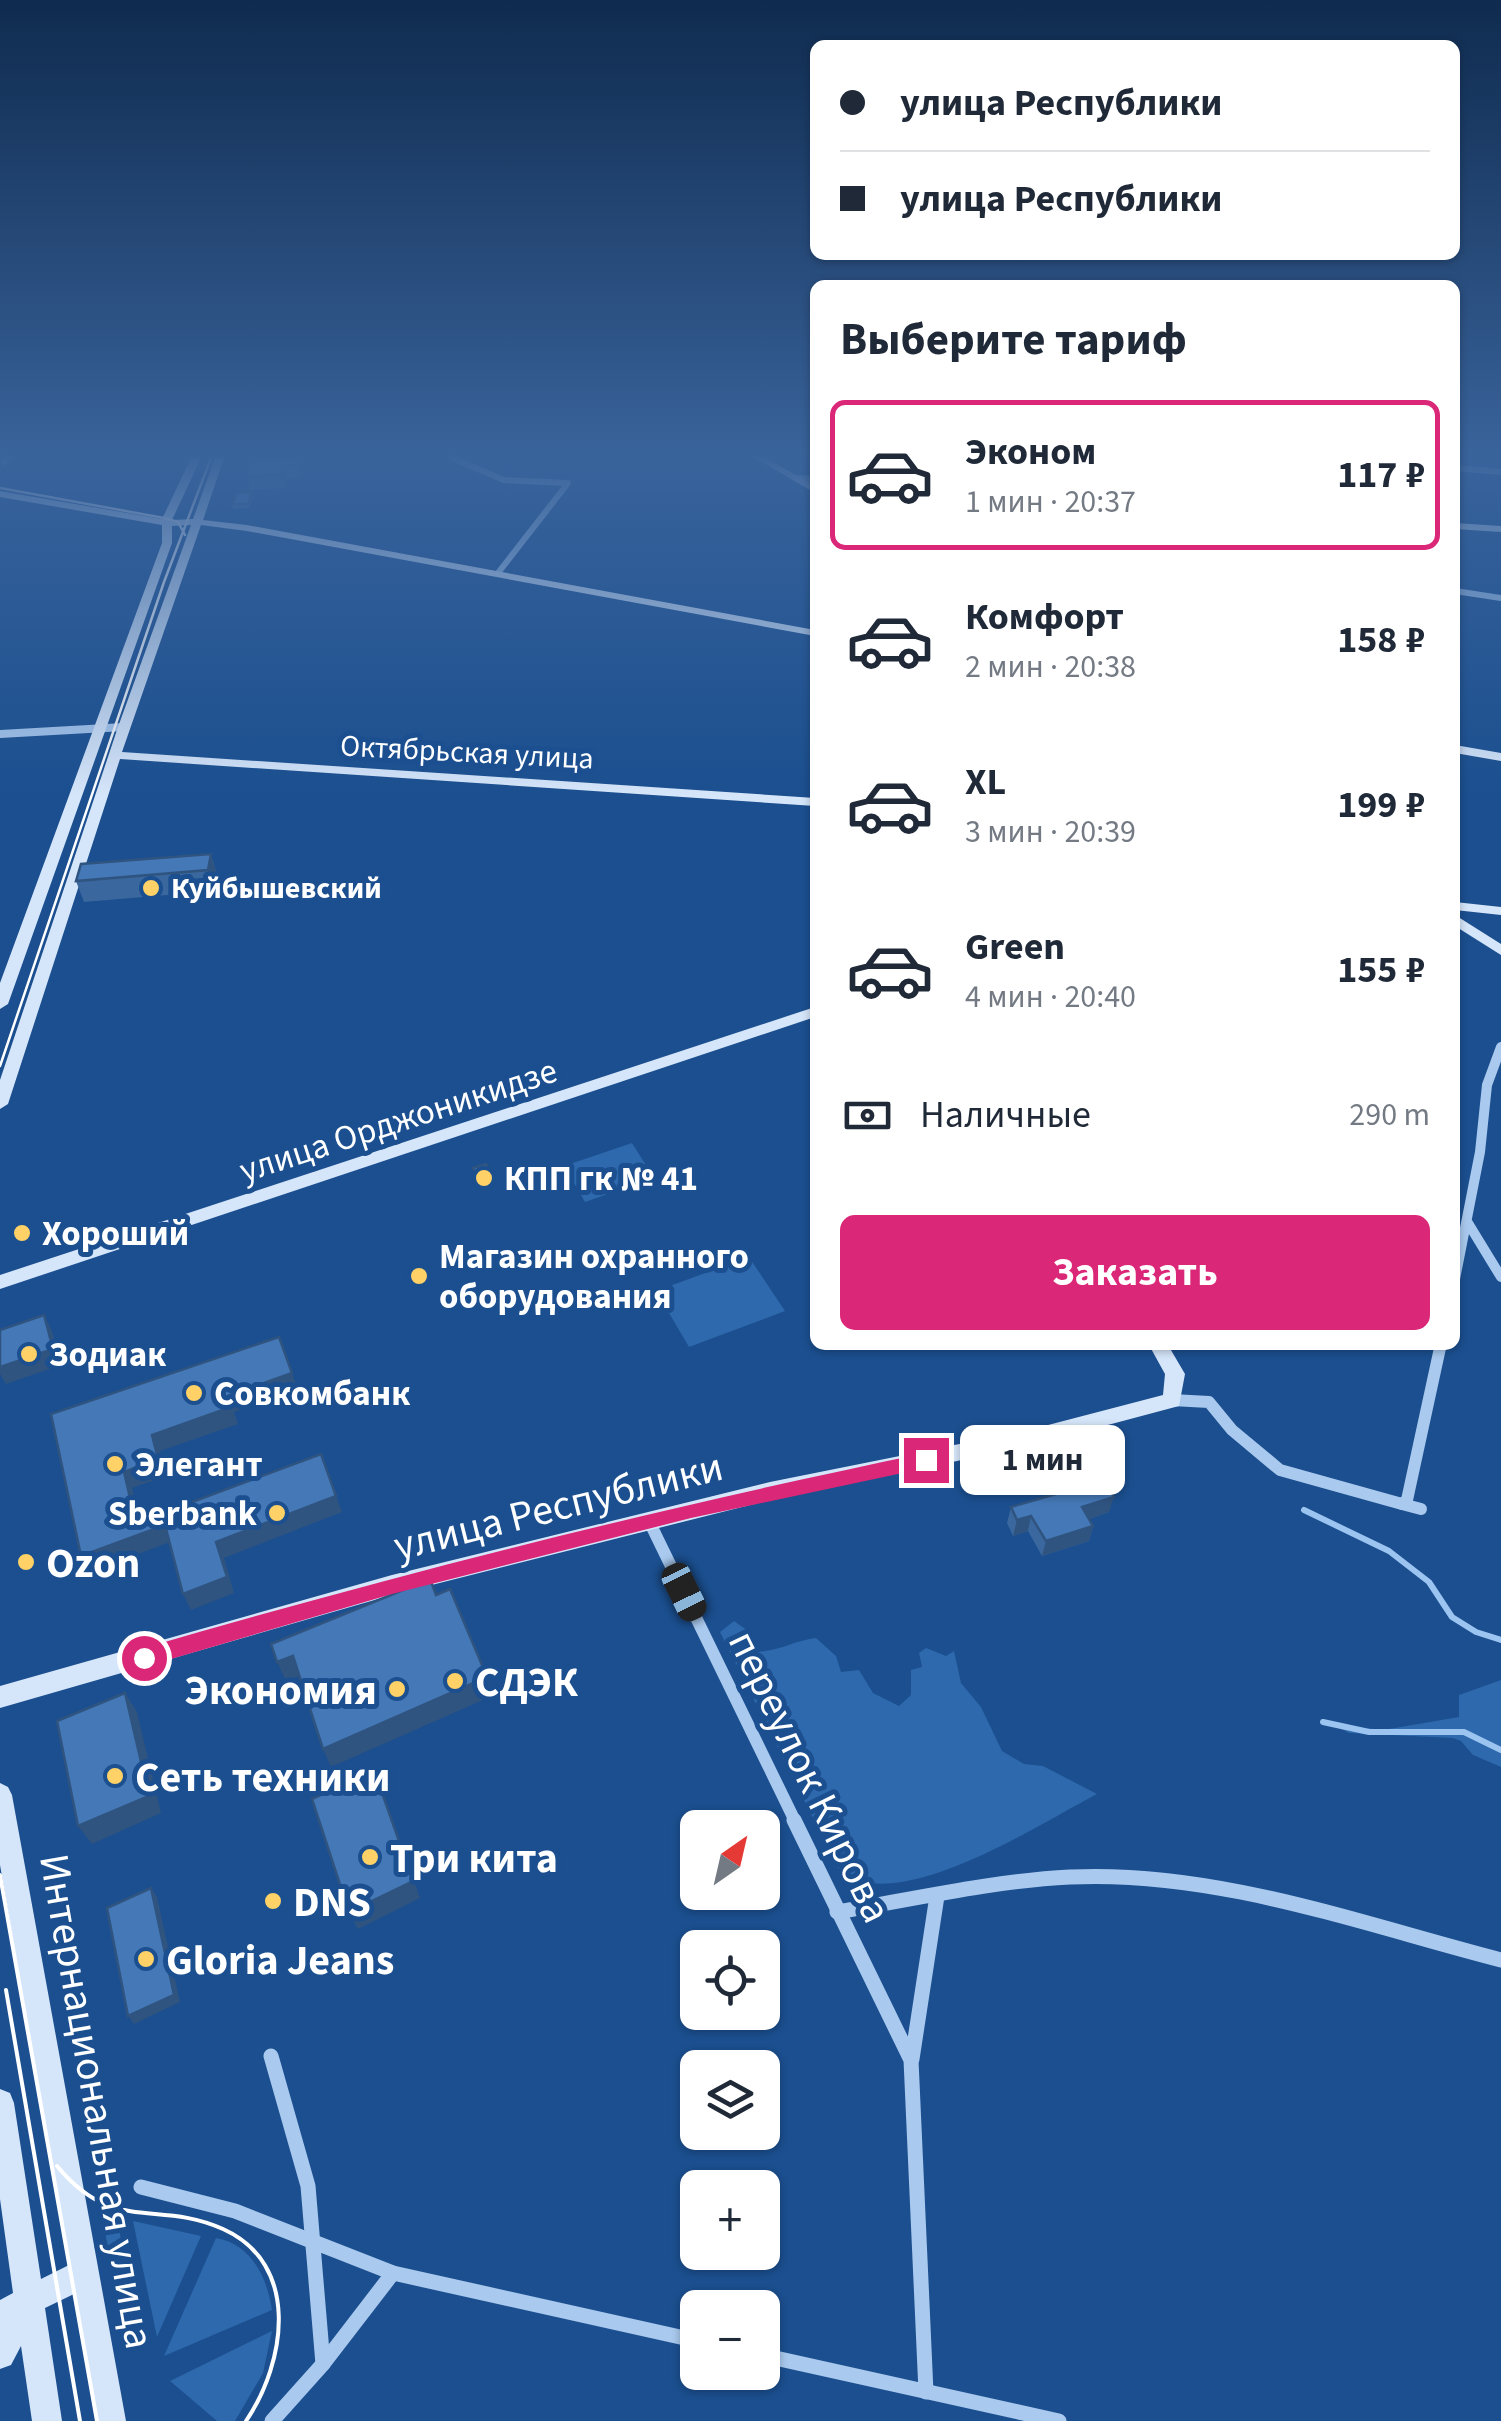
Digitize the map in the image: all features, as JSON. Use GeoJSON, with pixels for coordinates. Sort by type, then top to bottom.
{"type":"FeatureCollection","features":[{"type":"Feature","properties":{"kind":"main road"},"geometry":{"type":"LineString","coordinates":[[0,1004],[157,571]]}},
{"type":"Feature","properties":{"kind":"main road"},"geometry":{"type":"LineString","coordinates":[[0,1104],[180,571]]}},
{"type":"Feature","properties":{"kind":"main road"},"geometry":{"type":"LineString","coordinates":[[481,571],[810,632]]}},
{"type":"Feature","properties":{"kind":"main road"},"geometry":{"type":"LineString","coordinates":[[1460,750],[1501,757]]}},
{"type":"Feature","properties":{"kind":"main road","name":"Октябрьская улица"},"geometry":{"type":"LineString","coordinates":[[116,755],[810,802]]}},
{"type":"Feature","properties":{"kind":"main road"},"geometry":{"type":"LineString","coordinates":[[1460,907],[1501,911]]}},
{"type":"Feature","properties":{"kind":"main road"},"geometry":{"type":"LineString","coordinates":[[1460,922],[1501,951]]}},
{"type":"Feature","properties":{"kind":"main road","name":"улица Орджоникидзе"},"geometry":{"type":"LineString","coordinates":[[0,1282],[810,1014]]}},
{"type":"Feature","properties":{"kind":"main road"},"geometry":{"type":"LineString","coordinates":[[1161,1350],[1175,1374],[1172,1400]]}},
{"type":"Feature","properties":{"kind":"main road","name":"улица Республики"},"geometry":{"type":"LineString","coordinates":[[0,1697],[392,1585],[794,1486],[1030,1438],[1172,1400]]}},
{"type":"Feature","properties":{"kind":"main road","name":"Интернациональная улица"},"geometry":{"type":"LineString","coordinates":[[0,1795],[112,2421]]}},
{"type":"Feature","properties":{"kind":"main road"},"geometry":{"type":"LineString","coordinates":[[0,2103],[47,2421]]}},
{"type":"Feature","properties":{"kind":"main road"},"geometry":{"type":"LineString","coordinates":[[0,2316],[85,2272]]}},
{"type":"Feature","properties":{"kind":"main road"},"geometry":{"type":"LineString","coordinates":[[0,2354],[30,2301]]}},
{"type":"Feature","properties":{"kind":"street"},"geometry":{"type":"LineString","coordinates":[[1460,592],[1501,598]]}},
{"type":"Feature","properties":{"kind":"street"},"geometry":{"type":"LineString","coordinates":[[0,734],[124,728]]}},
{"type":"Feature","properties":{"kind":"street"},"geometry":{"type":"LineString","coordinates":[[1460,1257],[1487,1086],[1501,1047]]}},
{"type":"Feature","properties":{"kind":"street"},"geometry":{"type":"LineString","coordinates":[[1468,1222],[1501,1276]]}},
{"type":"Feature","properties":{"kind":"street"},"geometry":{"type":"LineString","coordinates":[[1402,1504],[1407,1500],[1439,1350]]}},
{"type":"Feature","properties":{"kind":"street"},"geometry":{"type":"LineString","coordinates":[[1172,1400],[1209,1402],[1232,1430],[1280,1470],[1421,1509]]}},
{"type":"Feature","properties":{"kind":"street","name":"переулок Кирова"},"geometry":{"type":"LineString","coordinates":[[649,1521],[912,2060]]}},
{"type":"Feature","properties":{"kind":"street"},"geometry":{"type":"LineString","coordinates":[[838,1912],[1015,1882],[1073,1878],[1177,1881],[1240,1892],[1501,1960]]}},
{"type":"Feature","properties":{"kind":"street","name":"переулок Кирова"},"geometry":{"type":"LineString","coordinates":[[926,2392],[912,2060],[937,1896]]}},
{"type":"Feature","properties":{"kind":"street"},"geometry":{"type":"LineString","coordinates":[[271,2056],[308,2186],[323,2364]]}},
{"type":"Feature","properties":{"kind":"street"},"geometry":{"type":"LineString","coordinates":[[142,2187],[235,2211],[393,2273],[680,2337]]}},
{"type":"Feature","properties":{"kind":"street"},"geometry":{"type":"LineString","coordinates":[[272,2421],[323,2364],[393,2273]]}},
{"type":"Feature","properties":{"kind":"street"},"geometry":{"type":"LineString","coordinates":[[780,2359],[1059,2421]]}},
{"type":"Feature","properties":{"kind":"shaded area"},"geometry":{"type":"Polygon","coordinates":[[[632,1143],[654,1178],[585,1202],[564,1166],[632,1143]]]}},
{"type":"Feature","properties":{"kind":"shaded area"},"geometry":{"type":"Polygon","coordinates":[[[749,1257],[785,1311],[689,1347],[656,1291],[749,1257]]]}},
{"type":"Feature","properties":{"kind":"shaded area"},"geometry":{"type":"Polygon","coordinates":[[[734,1621],[751,1633],[755,1652],[816,1638],[836,1656],[841,1672],[859,1670],[873,1693],[899,1706],[911,1695],[911,1670],[922,1667],[919,1653],[926,1648],[946,1656],[954,1651],[961,1683],[981,1707],[1002,1751],[1024,1764],[1043,1766],[1097,1794],[1006,1843],[932,1875],[897,1883],[866,1883],[840,1872],[720,1632],[734,1621]]]}},
{"type":"Feature","properties":{"kind":"shaded area"},"geometry":{"type":"Polygon","coordinates":[[[1501,1680],[1501,1767],[1473,1755],[1453,1738],[1349,1733],[1332,1724],[1383,1730],[1459,1717],[1459,1695],[1501,1680]]]}},
{"type":"Feature","properties":{"kind":"shaded area"},"geometry":{"type":"Polygon","coordinates":[[[102,2217],[118,2223],[139,2337],[127,2343],[102,2217]]]}},
{"type":"Feature","properties":{"kind":"shaded area"},"geometry":{"type":"Polygon","coordinates":[[[133,2221],[201,2236],[157,2337],[133,2221]]]}},
{"type":"Feature","properties":{"kind":"shaded area"},"geometry":{"type":"Polygon","coordinates":[[[216,2238],[239,2247],[255,2264],[272,2310],[164,2356],[216,2238]]]}},
{"type":"Feature","properties":{"kind":"shaded area"},"geometry":{"type":"Polygon","coordinates":[[[272,2331],[263,2373],[235,2421],[217,2421],[170,2381],[272,2331]]]}},
{"type":"Feature","properties":{"kind":"building"},"geometry":{"type":"Polygon","coordinates":[[[211,854],[208,870],[76,881],[81,864],[211,854]]]}},
{"type":"Feature","properties":{"kind":"building"},"geometry":{"type":"Polygon","coordinates":[[[486,1164],[493,1176],[480,1181],[473,1168],[486,1164]]]}},
{"type":"Feature","properties":{"kind":"building"},"geometry":{"type":"Polygon","coordinates":[[[44,1315],[53,1349],[0,1367],[0,1330],[44,1315]]]}},
{"type":"Feature","properties":{"kind":"building"},"geometry":{"type":"Polygon","coordinates":[[[279,1337],[292,1373],[228,1396],[231,1407],[152,1435],[158,1459],[124,1472],[136,1523],[321,1454],[336,1496],[216,1542],[227,1577],[183,1594],[165,1525],[81,1556],[51,1414],[279,1337]]]}},
{"type":"Feature","properties":{"kind":"building"},"geometry":{"type":"Polygon","coordinates":[[[1105,1480],[1114,1497],[1082,1507],[1093,1526],[1046,1541],[1031,1516],[1017,1520],[1011,1507],[1105,1480]]]}},
{"type":"Feature","properties":{"kind":"building","name":"Экономия"},"geometry":{"type":"Polygon","coordinates":[[[430,1579],[436,1595],[450,1589],[487,1677],[323,1749],[293,1656],[277,1662],[271,1644],[430,1579]]]}},
{"type":"Feature","properties":{"kind":"building","name":"Сеть техники"},"geometry":{"type":"Polygon","coordinates":[[[125,1693],[149,1796],[78,1826],[57,1721],[125,1693]]]}},
{"type":"Feature","properties":{"kind":"building","name":"Три кита"},"geometry":{"type":"Polygon","coordinates":[[[374,1770],[413,1881],[349,1912],[312,1799],[374,1770]]]}},
{"type":"Feature","properties":{"kind":"building","name":"Gloria Jeans"},"geometry":{"type":"Polygon","coordinates":[[[151,1888],[174,1995],[128,2016],[107,1908],[151,1888]]]}},
{"type":"Feature","properties":{"kind":"waterway"},"geometry":{"type":"LineString","coordinates":[[1304,1510],[1389,1551],[1429,1582],[1452,1617],[1476,1632],[1501,1640]]}},
{"type":"Feature","properties":{"kind":"waterway"},"geometry":{"type":"LineString","coordinates":[[1323,1722],[1369,1732],[1464,1732],[1501,1750]]}},
{"type":"Feature","properties":{"kind":"tram line"},"geometry":{"type":"LineString","coordinates":[[0,1066],[168,571]]}},
{"type":"Feature","properties":{"kind":"tram line"},"geometry":{"type":"LineString","coordinates":[[0,1875],[97,2421]]}},
{"type":"Feature","properties":{"kind":"tram line"},"geometry":{"type":"LineString","coordinates":[[6,1990],[80,2421]]}},
{"type":"Feature","properties":{"kind":"tram line"},"geometry":{"type":"LineString","coordinates":[[57,2166],[98,2201],[223,2229],[248,2245],[265,2265],[275,2290],[279,2316],[277,2344],[260,2397],[246,2421]]}},
{"type":"Feature","properties":{"kind":"place","name":"Куйбышевский"},"geometry":{"type":"Point","coordinates":[151,888]}},
{"type":"Feature","properties":{"kind":"place","name":"КПП гк № 41"},"geometry":{"type":"Point","coordinates":[484,1178]}},
{"type":"Feature","properties":{"kind":"place","name":"Хороший"},"geometry":{"type":"Point","coordinates":[22,1233]}},
{"type":"Feature","properties":{"kind":"place","name":"Магазин охранного оборудования"},"geometry":{"type":"Point","coordinates":[419,1276]}},
{"type":"Feature","properties":{"kind":"place","name":"Зодиак"},"geometry":{"type":"Point","coordinates":[29,1354]}},
{"type":"Feature","properties":{"kind":"place","name":"Совкомбанк"},"geometry":{"type":"Point","coordinates":[194,1393]}},
{"type":"Feature","properties":{"kind":"place","name":"Элегант"},"geometry":{"type":"Point","coordinates":[115,1464]}},
{"type":"Feature","properties":{"kind":"place","name":"Sberbank"},"geometry":{"type":"Point","coordinates":[277,1513]}},
{"type":"Feature","properties":{"kind":"place","name":"Ozon"},"geometry":{"type":"Point","coordinates":[26,1562]}},
{"type":"Feature","properties":{"kind":"place","name":"СДЭК"},"geometry":{"type":"Point","coordinates":[455,1681]}},
{"type":"Feature","properties":{"kind":"place","name":"Экономия"},"geometry":{"type":"Point","coordinates":[397,1689]}},
{"type":"Feature","properties":{"kind":"place","name":"Сеть техники"},"geometry":{"type":"Point","coordinates":[115,1776]}},
{"type":"Feature","properties":{"kind":"place","name":"Три кита"},"geometry":{"type":"Point","coordinates":[370,1857]}},
{"type":"Feature","properties":{"kind":"place","name":"DNS"},"geometry":{"type":"Point","coordinates":[273,1901]}},
{"type":"Feature","properties":{"kind":"place","name":"Gloria Jeans"},"geometry":{"type":"Point","coordinates":[146,1959]}},
{"type":"Feature","properties":{"kind":"route"},"geometry":{"type":"LineString","coordinates":[[144,1658],[392,1585],[691,1510],[926,1460]]}}]}
